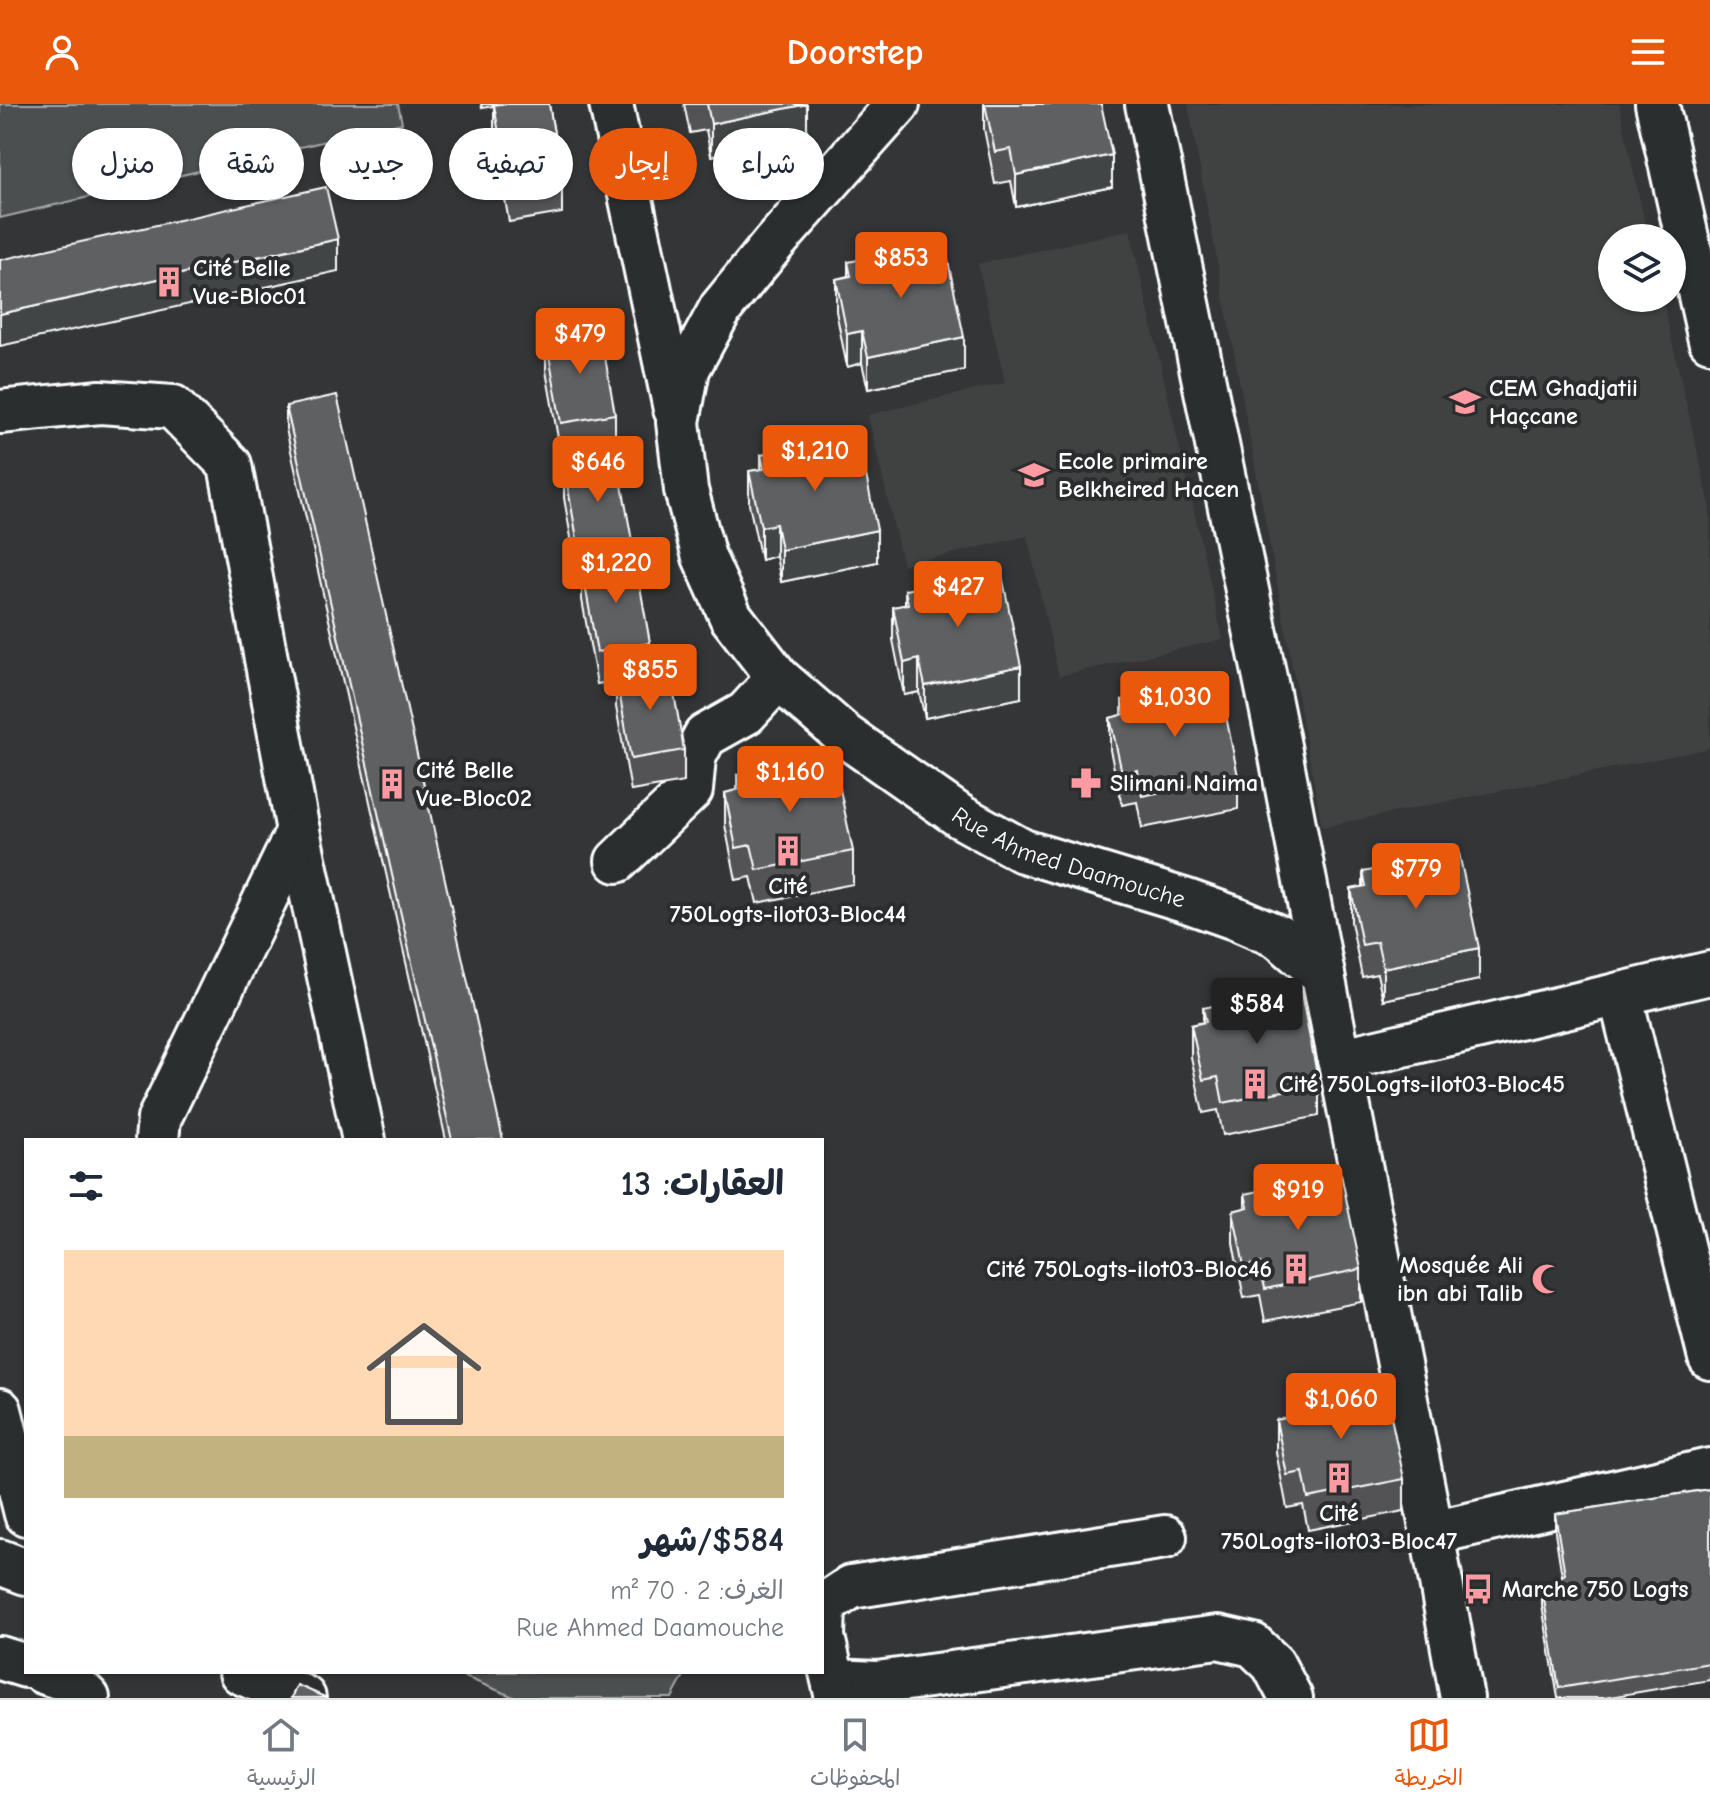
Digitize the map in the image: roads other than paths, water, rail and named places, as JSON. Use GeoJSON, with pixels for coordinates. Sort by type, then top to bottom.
{"type":"FeatureCollection","features":[{"type":"Feature","properties":{"kind":"main road"},"geometry":{"type":"LineString","coordinates":[[0,1562],[24,1571]]}},
{"type":"Feature","properties":{"kind":"main road"},"geometry":{"type":"LineString","coordinates":[[255,1675],[303,1698]]}},
{"type":"Feature","properties":{"kind":"street"},"geometry":{"type":"LineString","coordinates":[[611,104],[678,422]]}},
{"type":"Feature","properties":{"kind":"street","name":"Rue Ahmed Daamouche"},"geometry":{"type":"LineString","coordinates":[[898,104],[774,243],[721,308],[688,369],[678,422],[686,490],[704,557],[731,617],[778,678],[844,735],[961,817],[1023,851],[1184,900],[1279,937],[1323,975]]}},
{"type":"Feature","properties":{"kind":"street"},"geometry":{"type":"LineString","coordinates":[[1147,104],[1278,741],[1462,1698]]}},
{"type":"Feature","properties":{"kind":"street"},"geometry":{"type":"LineString","coordinates":[[1657,104],[1710,340]]}},
{"type":"Feature","properties":{"kind":"street"},"geometry":{"type":"LineString","coordinates":[[0,412],[100,402],[173,407],[230,465],[298,831],[364,1138]]}},
{"type":"Feature","properties":{"kind":"street"},"geometry":{"type":"LineString","coordinates":[[617,861],[691,790],[694,757],[705,736],[746,713],[778,678]]}},
{"type":"Feature","properties":{"kind":"street"},"geometry":{"type":"LineString","coordinates":[[157,1138],[159,1119],[298,831]]}},
{"type":"Feature","properties":{"kind":"street"},"geometry":{"type":"LineString","coordinates":[[1339,1060],[1710,973]]}},
{"type":"Feature","properties":{"kind":"street"},"geometry":{"type":"LineString","coordinates":[[1620,994],[1710,1358]]}},
{"type":"Feature","properties":{"kind":"street"},"geometry":{"type":"LineString","coordinates":[[0,1410],[24,1506]]}},
{"type":"Feature","properties":{"kind":"street"},"geometry":{"type":"LineString","coordinates":[[1432,1533],[1710,1470]]}},
{"type":"Feature","properties":{"kind":"street"},"geometry":{"type":"LineString","coordinates":[[824,1605],[851,1587],[1165,1537]]}},
{"type":"Feature","properties":{"kind":"street"},"geometry":{"type":"LineString","coordinates":[[824,1641],[836,1690],[1218,1637],[1253,1645],[1273,1664],[1291,1698]]}},
{"type":"Feature","properties":{"kind":"street"},"geometry":{"type":"LineString","coordinates":[[0,1658],[24,1665]]}},
{"type":"Feature","properties":{"kind":"street"},"geometry":{"type":"LineString","coordinates":[[49,1674],[72,1682],[88,1698]]}},
{"type":"Feature","properties":{"kind":"place","name":"Cité Belle Vue-Bloc01"},"geometry":{"type":"Point","coordinates":[169,282]}},
{"type":"Feature","properties":{"kind":"place","name":"CEM Ghadjatii Haçcane"},"geometry":{"type":"Point","coordinates":[1465,402]}},
{"type":"Feature","properties":{"kind":"place","name":"Ecole primaire Belkheired Hacen"},"geometry":{"type":"Point","coordinates":[1034,475]}},
{"type":"Feature","properties":{"kind":"place","name":"Slimani Naima"},"geometry":{"type":"Point","coordinates":[1086,783]}},
{"type":"Feature","properties":{"kind":"place","name":"Cité Belle Vue-Bloc02"},"geometry":{"type":"Point","coordinates":[392,784]}},
{"type":"Feature","properties":{"kind":"place","name":"Cité 750Logts-ilot03-Bloc44"},"geometry":{"type":"Point","coordinates":[788,851]}},
{"type":"Feature","properties":{"kind":"place","name":"Cité 750Logts-ilot03-Bloc45"},"geometry":{"type":"Point","coordinates":[1255,1084]}},
{"type":"Feature","properties":{"kind":"place","name":"Cité 750Logts-ilot03-Bloc46"},"geometry":{"type":"Point","coordinates":[1296,1269]}},
{"type":"Feature","properties":{"kind":"place","name":"Mosquée Ali ibn abi Talib"},"geometry":{"type":"Point","coordinates":[1547,1279]}},
{"type":"Feature","properties":{"kind":"place","name":"Cité 750Logts-ilot03-Bloc47"},"geometry":{"type":"Point","coordinates":[1339,1478]}},
{"type":"Feature","properties":{"kind":"place","name":"Marche 750 Logts"},"geometry":{"type":"Point","coordinates":[1478,1589]}}]}
